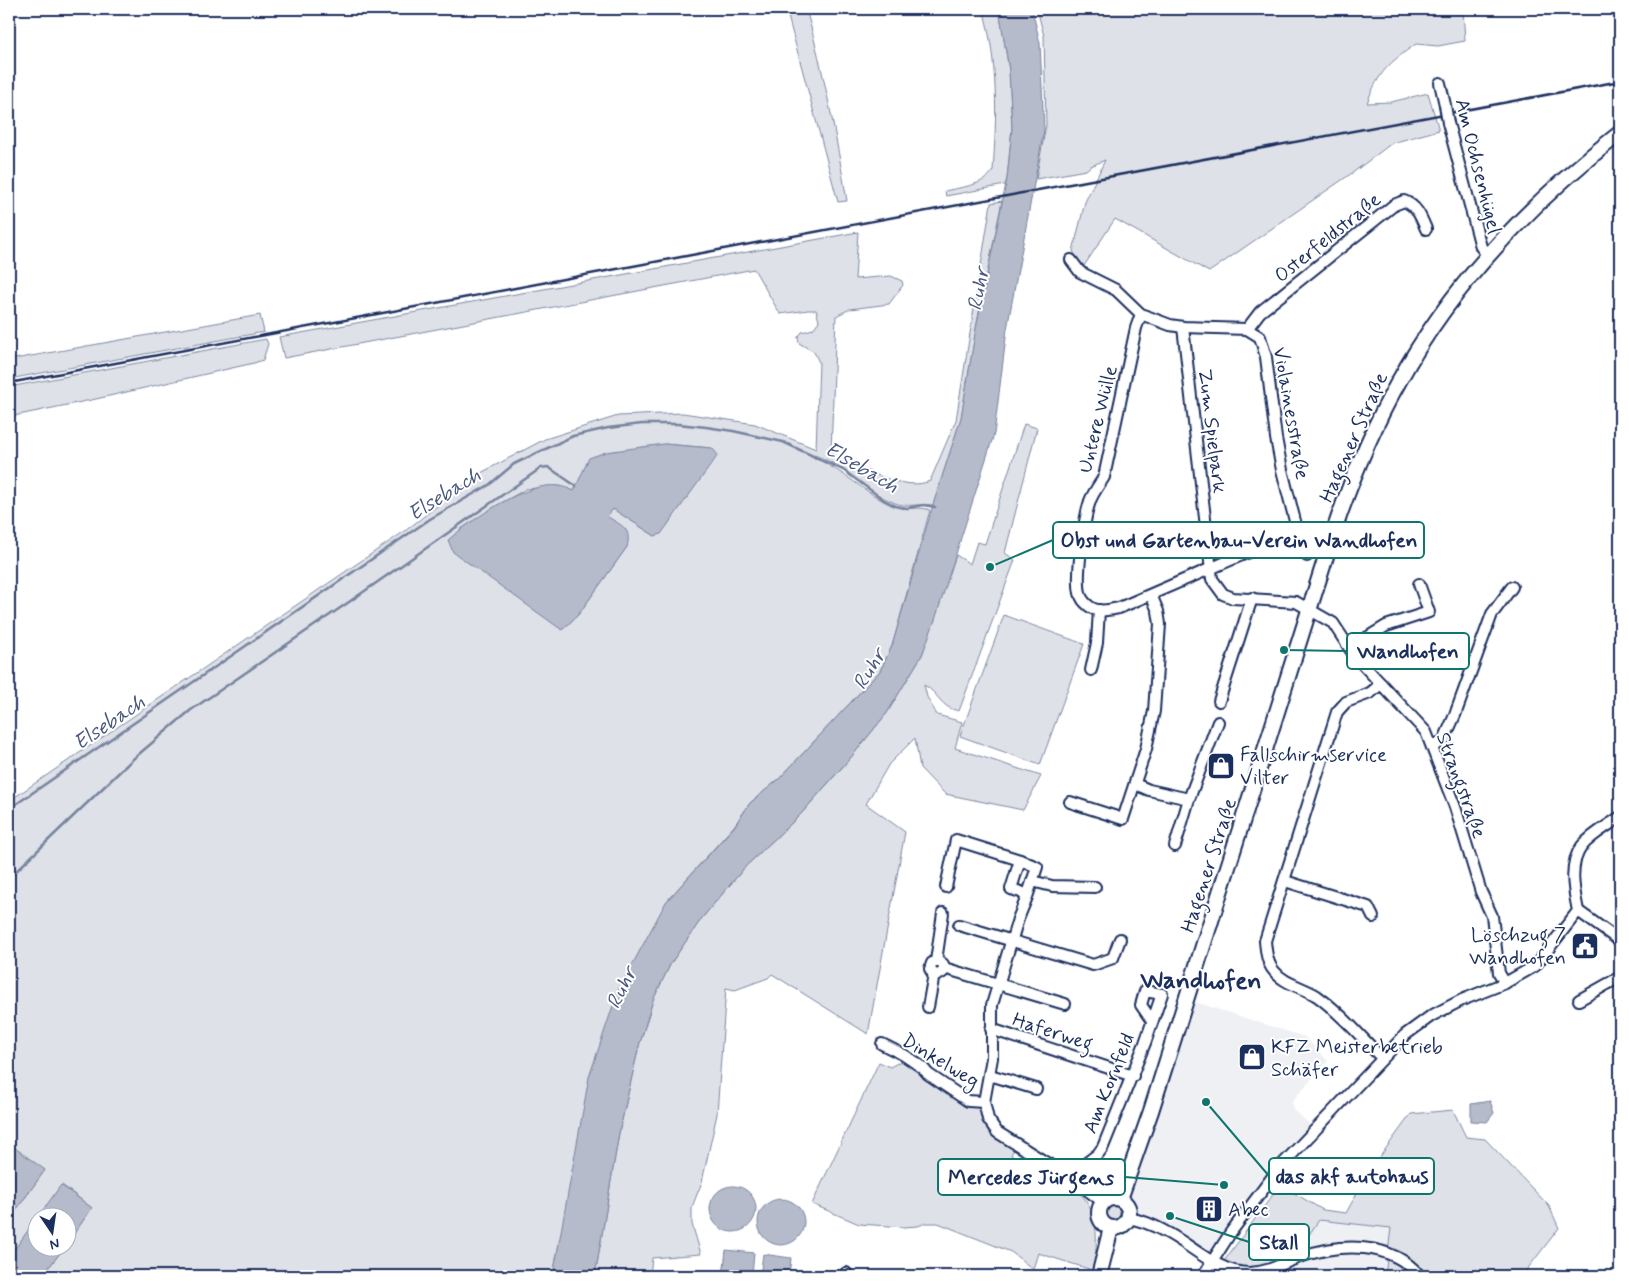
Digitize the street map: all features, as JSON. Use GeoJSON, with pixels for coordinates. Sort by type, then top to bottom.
{"type":"FeatureCollection","features":[{"type":"Feature","properties":{"kind":"main road","name":"Hagener Straße"},"geometry":{"type":"LineString","coordinates":[[1120,1199],[1151,1111],[1342,508],[1384,409],[1420,346],[1439,318],[1488,256],[1538,204],[1620,133]]}},
{"type":"Feature","properties":{"kind":"main road"},"geometry":{"type":"LineString","coordinates":[[1111,1198],[1120,1199],[1129,1209],[1128,1218],[1124,1225],[1111,1228],[1101,1220],[1100,1208],[1103,1202],[1111,1198]]}},
{"type":"Feature","properties":{"kind":"main road"},"geometry":{"type":"LineString","coordinates":[[1099,1276],[1111,1228]]}},
{"type":"Feature","properties":{"kind":"street","name":"Am Ochsenhügel"},"geometry":{"type":"LineString","coordinates":[[1440,83],[1448,123],[1481,247],[1488,256]]}},
{"type":"Feature","properties":{"kind":"street","name":"Osterfeldstraße"},"geometry":{"type":"LineString","coordinates":[[1247,329],[1260,312],[1394,205],[1404,201],[1410,203],[1419,213],[1426,229]]}},
{"type":"Feature","properties":{"kind":"street","name":"Violainesstraße"},"geometry":{"type":"LineString","coordinates":[[1071,260],[1080,272],[1116,290],[1141,314],[1170,325],[1247,329],[1258,334],[1266,357],[1276,438],[1297,528],[1307,556]]}},
{"type":"Feature","properties":{"kind":"street","name":"Untere Wülle"},"geometry":{"type":"LineString","coordinates":[[1099,610],[1088,606],[1080,592],[1080,572],[1087,514],[1090,499],[1104,478],[1136,328],[1141,314]]}},
{"type":"Feature","properties":{"kind":"street","name":"Zum Spielpark"},"geometry":{"type":"LineString","coordinates":[[1183,327],[1212,568]]}},
{"type":"Feature","properties":{"kind":"street"},"geometry":{"type":"LineString","coordinates":[[1091,670],[1097,643],[1099,610],[1119,608],[1279,538],[1297,528]]}},
{"type":"Feature","properties":{"kind":"street"},"geometry":{"type":"LineString","coordinates":[[1212,568],[1212,579],[1223,594],[1233,598],[1296,602],[1310,609]]}},
{"type":"Feature","properties":{"kind":"street"},"geometry":{"type":"LineString","coordinates":[[1350,648],[1386,626],[1429,612],[1419,584]]}},
{"type":"Feature","properties":{"kind":"street"},"geometry":{"type":"LineString","coordinates":[[1432,747],[1444,740],[1456,715],[1492,614],[1512,586]]}},
{"type":"Feature","properties":{"kind":"street"},"geometry":{"type":"LineString","coordinates":[[1070,802],[1123,819],[1146,749],[1154,711],[1160,624],[1158,612],[1151,594]]}},
{"type":"Feature","properties":{"kind":"street"},"geometry":{"type":"LineString","coordinates":[[1219,701],[1252,598]]}},
{"type":"Feature","properties":{"kind":"street","name":"Strangstraße"},"geometry":{"type":"LineString","coordinates":[[1310,609],[1333,623],[1354,655],[1426,732],[1455,807],[1477,883],[1492,916],[1499,973],[1505,983]]}},
{"type":"Feature","properties":{"kind":"street"},"geometry":{"type":"LineString","coordinates":[[1381,684],[1370,693],[1346,702],[1337,712],[1265,941],[1266,953],[1272,970],[1281,978],[1316,996],[1347,1023],[1382,1058]]}},
{"type":"Feature","properties":{"kind":"street"},"geometry":{"type":"LineString","coordinates":[[1175,846],[1189,799],[1218,722]]}},
{"type":"Feature","properties":{"kind":"street"},"geometry":{"type":"LineString","coordinates":[[1135,784],[1149,790],[1189,799]]}},
{"type":"Feature","properties":{"kind":"street"},"geometry":{"type":"LineString","coordinates":[[1620,817],[1582,846],[1576,857],[1573,870],[1578,911],[1620,941]]}},
{"type":"Feature","properties":{"kind":"street"},"geometry":{"type":"LineString","coordinates":[[946,887],[956,840],[1037,867],[1018,919],[992,1005],[992,1058],[984,1102],[988,1119],[997,1132],[1074,1180],[1103,1202]]}},
{"type":"Feature","properties":{"kind":"street"},"geometry":{"type":"LineString","coordinates":[[1020,860],[1011,889],[1021,892],[1027,897]]}},
{"type":"Feature","properties":{"kind":"street"},"geometry":{"type":"LineString","coordinates":[[1032,881],[1052,886],[1095,887]]}},
{"type":"Feature","properties":{"kind":"street"},"geometry":{"type":"LineString","coordinates":[[1285,881],[1368,907],[1373,917]]}},
{"type":"Feature","properties":{"kind":"street"},"geometry":{"type":"LineString","coordinates":[[1203,1276],[1231,1232],[1280,1168],[1405,1035],[1431,1016],[1462,1000],[1505,983],[1534,966],[1578,911]]}},
{"type":"Feature","properties":{"kind":"street"},"geometry":{"type":"LineString","coordinates":[[940,964],[943,913]]}},
{"type":"Feature","properties":{"kind":"street"},"geometry":{"type":"LineString","coordinates":[[959,925],[1093,965],[1113,958],[1120,939]]}},
{"type":"Feature","properties":{"kind":"street"},"geometry":{"type":"LineString","coordinates":[[928,1007],[934,974],[930,967],[932,963],[1065,1004]]}},
{"type":"Feature","properties":{"kind":"street"},"geometry":{"type":"LineString","coordinates":[[1579,1000],[1620,978]]}},
{"type":"Feature","properties":{"kind":"street","name":"Am Kornfeld"},"geometry":{"type":"LineString","coordinates":[[1074,1180],[1084,1164],[1098,1154],[1103,1147],[1152,1021]]}},
{"type":"Feature","properties":{"kind":"street","name":"Haferweg"},"geometry":{"type":"LineString","coordinates":[[991,1029],[1132,1076]]}},
{"type":"Feature","properties":{"kind":"street","name":"Dinkelweg"},"geometry":{"type":"LineString","coordinates":[[882,1044],[910,1059],[928,1074],[968,1101],[984,1102]]}},
{"type":"Feature","properties":{"kind":"street"},"geometry":{"type":"LineString","coordinates":[[990,1075],[1036,1089]]}},
{"type":"Feature","properties":{"kind":"street"},"geometry":{"type":"LineString","coordinates":[[1128,1218],[1139,1220],[1164,1231],[1212,1261],[1229,1269],[1246,1273],[1260,1272],[1302,1256],[1329,1250],[1360,1248],[1382,1250],[1402,1260],[1420,1276]]}},
{"type":"Feature","properties":{"kind":"shaded area"},"geometry":{"type":"Polygon","coordinates":[[[786,9],[806,9],[829,104],[847,201],[838,202],[786,9]]]}},
{"type":"Feature","properties":{"kind":"shaded area"},"geometry":{"type":"Polygon","coordinates":[[[983,9],[999,9],[1009,70],[1012,128],[1007,179],[1005,185],[946,196],[945,191],[978,183],[993,170],[995,130],[994,69],[983,9]]]}},
{"type":"Feature","properties":{"kind":"shaded area"},"geometry":{"type":"Polygon","coordinates":[[[1037,9],[1463,9],[1465,41],[1438,46],[1416,44],[1392,63],[1381,75],[1367,103],[1391,102],[1428,93],[1439,130],[1392,143],[1355,171],[1209,272],[1115,219],[1082,269],[1073,251],[1085,202],[1105,160],[1086,170],[1036,179],[1046,125],[1044,36],[1037,9]]]}},
{"type":"Feature","properties":{"kind":"shaded area"},"geometry":{"type":"Polygon","coordinates":[[[1002,201],[978,318],[961,418],[933,505],[895,503],[874,492],[836,465],[814,455],[814,458],[835,469],[893,506],[930,510],[892,646],[880,671],[779,779],[750,803],[734,826],[666,902],[560,1239],[553,1276],[42,1276],[56,1258],[78,1258],[78,1228],[92,1208],[62,1185],[45,1208],[28,1208],[28,1231],[9,1257],[9,1220],[45,1170],[10,1146],[9,1148],[9,801],[405,531],[477,475],[545,439],[618,416],[683,413],[755,424],[816,449],[819,362],[814,352],[799,343],[798,337],[802,332],[813,329],[819,321],[816,310],[780,314],[754,269],[284,358],[279,337],[858,232],[855,279],[891,276],[902,281],[903,285],[889,304],[850,309],[836,316],[831,453],[893,481],[919,484],[930,481],[956,420],[991,203],[1002,201]],[[664,444],[576,486],[574,491],[559,486],[526,489],[461,529],[562,630],[578,615],[627,547],[607,516],[613,509],[655,536],[712,448],[664,444]]]}},
{"type":"Feature","properties":{"kind":"shaded area"},"geometry":{"type":"Polygon","coordinates":[[[260,315],[264,332],[9,379],[9,360],[260,315]]]}},
{"type":"Feature","properties":{"kind":"shaded area"},"geometry":{"type":"Polygon","coordinates":[[[266,339],[268,344],[263,360],[254,363],[9,417],[9,387],[266,339]]]}},
{"type":"Feature","properties":{"kind":"shaded area"},"geometry":{"type":"Polygon","coordinates":[[[1024,424],[1037,428],[1005,553],[1015,560],[959,711],[948,707],[924,685],[927,697],[937,715],[962,722],[955,748],[1041,776],[1023,810],[945,794],[920,768],[915,738],[889,764],[866,804],[905,832],[868,1034],[772,974],[768,978],[735,990],[726,988],[717,1114],[702,1182],[692,1207],[692,1224],[701,1254],[652,1258],[650,1276],[595,1276],[619,1133],[639,1046],[653,1000],[671,963],[702,918],[746,866],[801,814],[887,713],[922,655],[956,555],[970,564],[977,542],[985,544],[1024,424]]]}},
{"type":"Feature","properties":{"kind":"shaded area"},"geometry":{"type":"Polygon","coordinates":[[[1004,615],[1084,644],[1040,765],[960,736],[1004,615]]]}},
{"type":"Feature","properties":{"kind":"shaded area"},"geometry":{"type":"Polygon","coordinates":[[[1192,1001],[1305,1037],[1328,1061],[1292,1101],[1293,1110],[1313,1127],[1209,1259],[1132,1209],[1127,1198],[1192,1001]]]}},
{"type":"Feature","properties":{"kind":"shaded area"},"geometry":{"type":"Polygon","coordinates":[[[905,1059],[981,1107],[987,1125],[995,1138],[1014,1149],[1011,1155],[1060,1186],[1064,1180],[1083,1196],[1093,1217],[1096,1237],[1095,1257],[1091,1276],[1087,1276],[1089,1269],[1038,1253],[1033,1269],[1011,1252],[938,1223],[904,1227],[859,1224],[812,1204],[879,1062],[890,1067],[905,1059]]]}},
{"type":"Feature","properties":{"kind":"shaded area"},"geometry":{"type":"Polygon","coordinates":[[[1453,1110],[1466,1137],[1485,1139],[1549,1206],[1559,1228],[1522,1276],[1385,1276],[1391,1228],[1319,1220],[1281,1276],[1213,1276],[1280,1185],[1323,1210],[1346,1213],[1368,1173],[1411,1114],[1453,1110]]]}},
{"type":"Feature","properties":{"kind":"shaded area"},"geometry":{"type":"Polygon","coordinates":[[[1110,1206],[1116,1206],[1120,1213],[1116,1220],[1110,1220],[1106,1216],[1106,1210],[1110,1206]]]}},
{"type":"Feature","properties":{"kind":"shaded area"},"geometry":{"type":"Polygon","coordinates":[[[1319,1220],[1391,1228],[1385,1276],[1281,1276],[1319,1220]]]}},
{"type":"Feature","properties":{"kind":"water","name":"Ruhr"},"geometry":{"type":"Polygon","coordinates":[[[999,9],[1032,9],[1040,43],[1044,130],[1007,329],[994,434],[935,620],[922,655],[887,713],[801,814],[746,866],[702,918],[671,963],[653,1000],[639,1046],[619,1133],[595,1276],[553,1276],[589,1077],[618,991],[666,902],[734,827],[750,803],[779,779],[880,671],[892,646],[932,508],[961,418],[976,328],[1007,179],[1012,128],[1009,70],[999,9]]]}},
{"type":"Feature","properties":{"kind":"water"},"geometry":{"type":"Polygon","coordinates":[[[664,444],[712,448],[718,455],[661,534],[655,536],[613,509],[607,516],[627,531],[627,547],[578,615],[562,630],[453,552],[448,540],[500,503],[531,489],[546,486],[561,486],[574,491],[589,458],[606,452],[664,444]]]}},
{"type":"Feature","properties":{"kind":"water"},"geometry":{"type":"Polygon","coordinates":[[[1490,1101],[1494,1113],[1487,1122],[1471,1121],[1471,1104],[1490,1101]]]}},
{"type":"Feature","properties":{"kind":"water"},"geometry":{"type":"Polygon","coordinates":[[[11,1145],[45,1170],[9,1220],[9,1148],[11,1145]]]}},
{"type":"Feature","properties":{"kind":"water"},"geometry":{"type":"Polygon","coordinates":[[[61,1185],[92,1208],[78,1228],[78,1208],[44,1208],[61,1185]]]}},
{"type":"Feature","properties":{"kind":"water"},"geometry":{"type":"Polygon","coordinates":[[[738,1186],[742,1187],[752,1196],[755,1200],[755,1218],[746,1228],[738,1232],[728,1232],[720,1228],[711,1218],[710,1204],[714,1196],[724,1187],[738,1186]]]}},
{"type":"Feature","properties":{"kind":"water"},"geometry":{"type":"Polygon","coordinates":[[[786,1199],[790,1200],[800,1209],[803,1213],[803,1231],[794,1241],[786,1245],[776,1245],[768,1241],[759,1231],[758,1217],[762,1209],[772,1200],[786,1199]]]}},
{"type":"Feature","properties":{"kind":"water"},"geometry":{"type":"Polygon","coordinates":[[[28,1231],[28,1258],[56,1258],[42,1276],[9,1276],[9,1257],[28,1231]]]}},
{"type":"Feature","properties":{"kind":"water"},"geometry":{"type":"Polygon","coordinates":[[[726,1250],[754,1253],[752,1276],[723,1276],[726,1250]]]}},
{"type":"Feature","properties":{"kind":"water"},"geometry":{"type":"Polygon","coordinates":[[[763,1254],[791,1258],[789,1276],[760,1276],[763,1254]]]}},
{"type":"Feature","properties":{"kind":"waterway","name":"Elsebach"},"geometry":{"type":"LineString","coordinates":[[9,809],[430,519],[489,485],[514,464],[573,436],[608,428],[642,424],[678,424],[733,431],[783,442],[843,470],[884,500],[896,506],[907,508],[923,505],[935,507]]}},
{"type":"Feature","properties":{"kind":"waterway"},"geometry":{"type":"LineString","coordinates":[[9,878],[133,759],[191,710],[541,468],[548,467],[576,486]]}},
{"type":"Feature","properties":{"kind":"railway"},"geometry":{"type":"LineString","coordinates":[[9,383],[1620,81]]}},
{"type":"Feature","properties":{"kind":"place","name":"Obst und Gartenbau-Verein Wandhofen"},"geometry":{"type":"Point","coordinates":[990,567]}},
{"type":"Feature","properties":{"kind":"place","name":"Wandhofen"},"geometry":{"type":"Point","coordinates":[1284,650]}},
{"type":"Feature","properties":{"kind":"place","name":"Fallschirmservice Vilter"},"geometry":{"type":"Point","coordinates":[1221,766]}},
{"type":"Feature","properties":{"kind":"place","name":"Löschzug 7 Wandhofen"},"geometry":{"type":"Point","coordinates":[1585,946]}},
{"type":"Feature","properties":{"kind":"place","name":"KFZ Meisterbetrieb Schäfer"},"geometry":{"type":"Point","coordinates":[1252,1057]}},
{"type":"Feature","properties":{"kind":"place","name":"das akf autohaus"},"geometry":{"type":"Point","coordinates":[1206,1102]}},
{"type":"Feature","properties":{"kind":"place","name":"Mercedes Jürgens"},"geometry":{"type":"Point","coordinates":[1224,1185]}},
{"type":"Feature","properties":{"kind":"place","name":"Abec"},"geometry":{"type":"Point","coordinates":[1209,1209]}},
{"type":"Feature","properties":{"kind":"place","name":"Stall"},"geometry":{"type":"Point","coordinates":[1170,1216]}},
{"type":"Feature","properties":{"kind":"district","name":"Wandhofen"},"geometry":{"type":"Point","coordinates":[1201,979]}}]}
